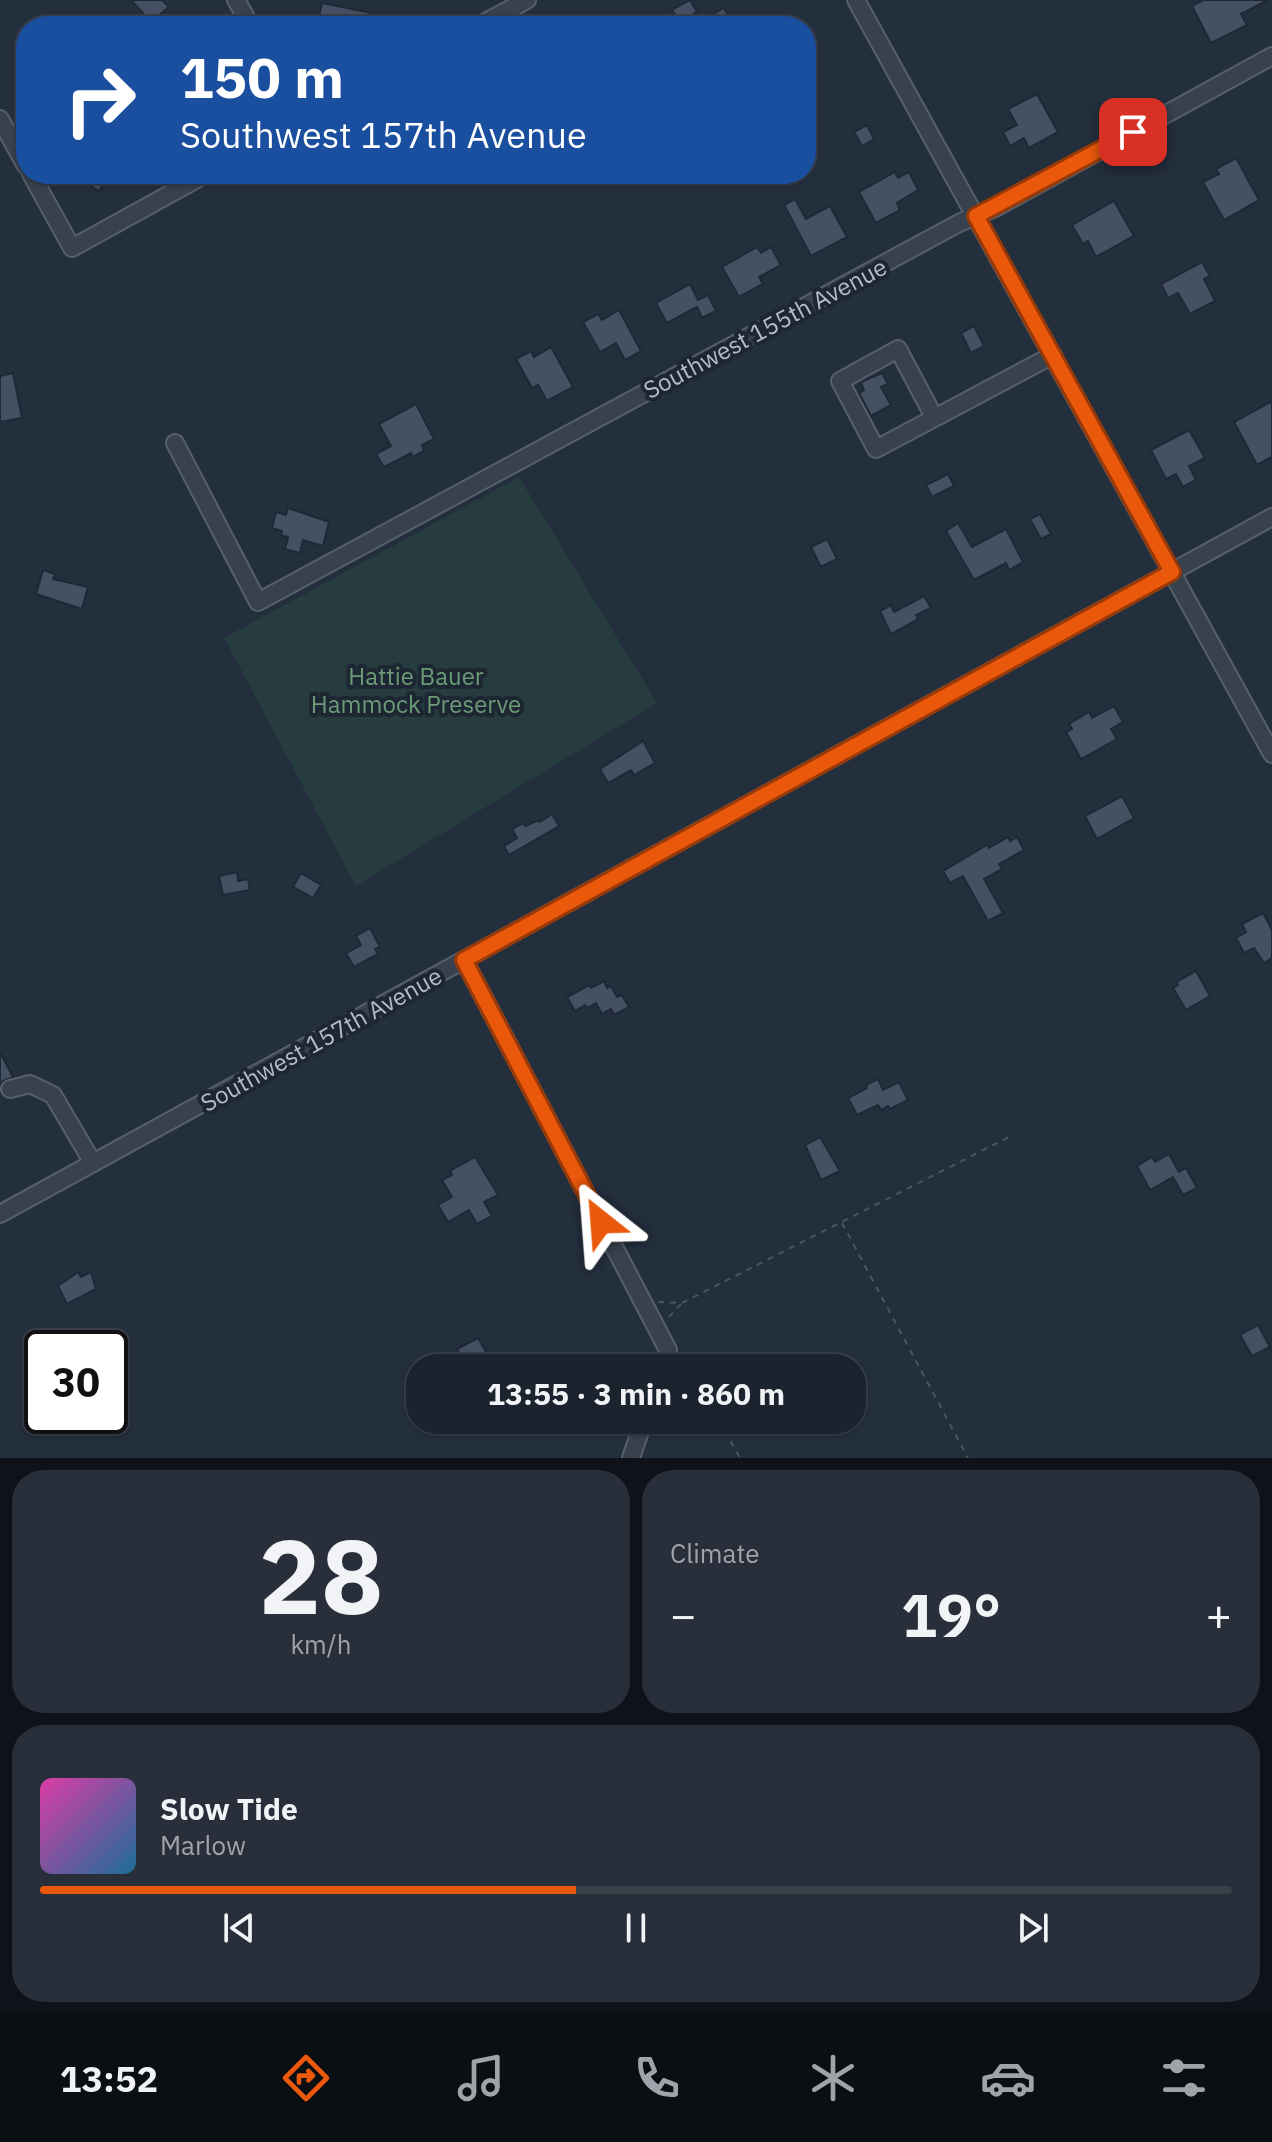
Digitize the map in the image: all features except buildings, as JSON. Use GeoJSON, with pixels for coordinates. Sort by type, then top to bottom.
{"type":"FeatureCollection","features":[{"type":"Feature","properties":{"kind":"street"},"geometry":{"type":"LineString","coordinates":[[497,16],[527,0]]}},
{"type":"Feature","properties":{"kind":"street"},"geometry":{"type":"LineString","coordinates":[[856,0],[1272,754]]}},
{"type":"Feature","properties":{"kind":"street","name":"Southwest 155th Avenue"},"geometry":{"type":"LineString","coordinates":[[175,443],[258,602],[1272,56]]}},
{"type":"Feature","properties":{"kind":"street"},"geometry":{"type":"LineString","coordinates":[[0,119],[16,148]]}},
{"type":"Feature","properties":{"kind":"street"},"geometry":{"type":"LineString","coordinates":[[37,184],[72,248],[188,184]]}},
{"type":"Feature","properties":{"kind":"street"},"geometry":{"type":"LineString","coordinates":[[934,417],[898,349],[840,381],[876,449],[1053,355]]}},
{"type":"Feature","properties":{"kind":"street","name":"Southwest 157th Avenue"},"geometry":{"type":"LineString","coordinates":[[0,1214],[1272,517]]}},
{"type":"Feature","properties":{"kind":"street"},"geometry":{"type":"LineString","coordinates":[[464,960],[668,1354]]}},
{"type":"Feature","properties":{"kind":"street"},"geometry":{"type":"LineString","coordinates":[[10,1089],[30,1084],[53,1095],[93,1163]]}},
{"type":"Feature","properties":{"kind":"street"},"geometry":{"type":"LineString","coordinates":[[631,1458],[639,1434]]}},
{"type":"Feature","properties":{"kind":"path"},"geometry":{"type":"LineString","coordinates":[[642,1301],[682,1303],[1013,1135]]}},
{"type":"Feature","properties":{"kind":"path"},"geometry":{"type":"LineString","coordinates":[[841,1222],[968,1458]]}},
{"type":"Feature","properties":{"kind":"path"},"geometry":{"type":"LineString","coordinates":[[727,1434],[740,1458]]}},
{"type":"Feature","properties":{"kind":"green space","name":"Hattie Bauer Hammock Preserve"},"geometry":{"type":"Polygon","coordinates":[[[519,477],[657,703],[356,886],[224,638],[519,477]]]}},
{"type":"Feature","properties":{"kind":"route"},"geometry":{"type":"LineString","coordinates":[[601,1222],[464,960],[1172,572],[976,216],[1133,132]]}}]}
